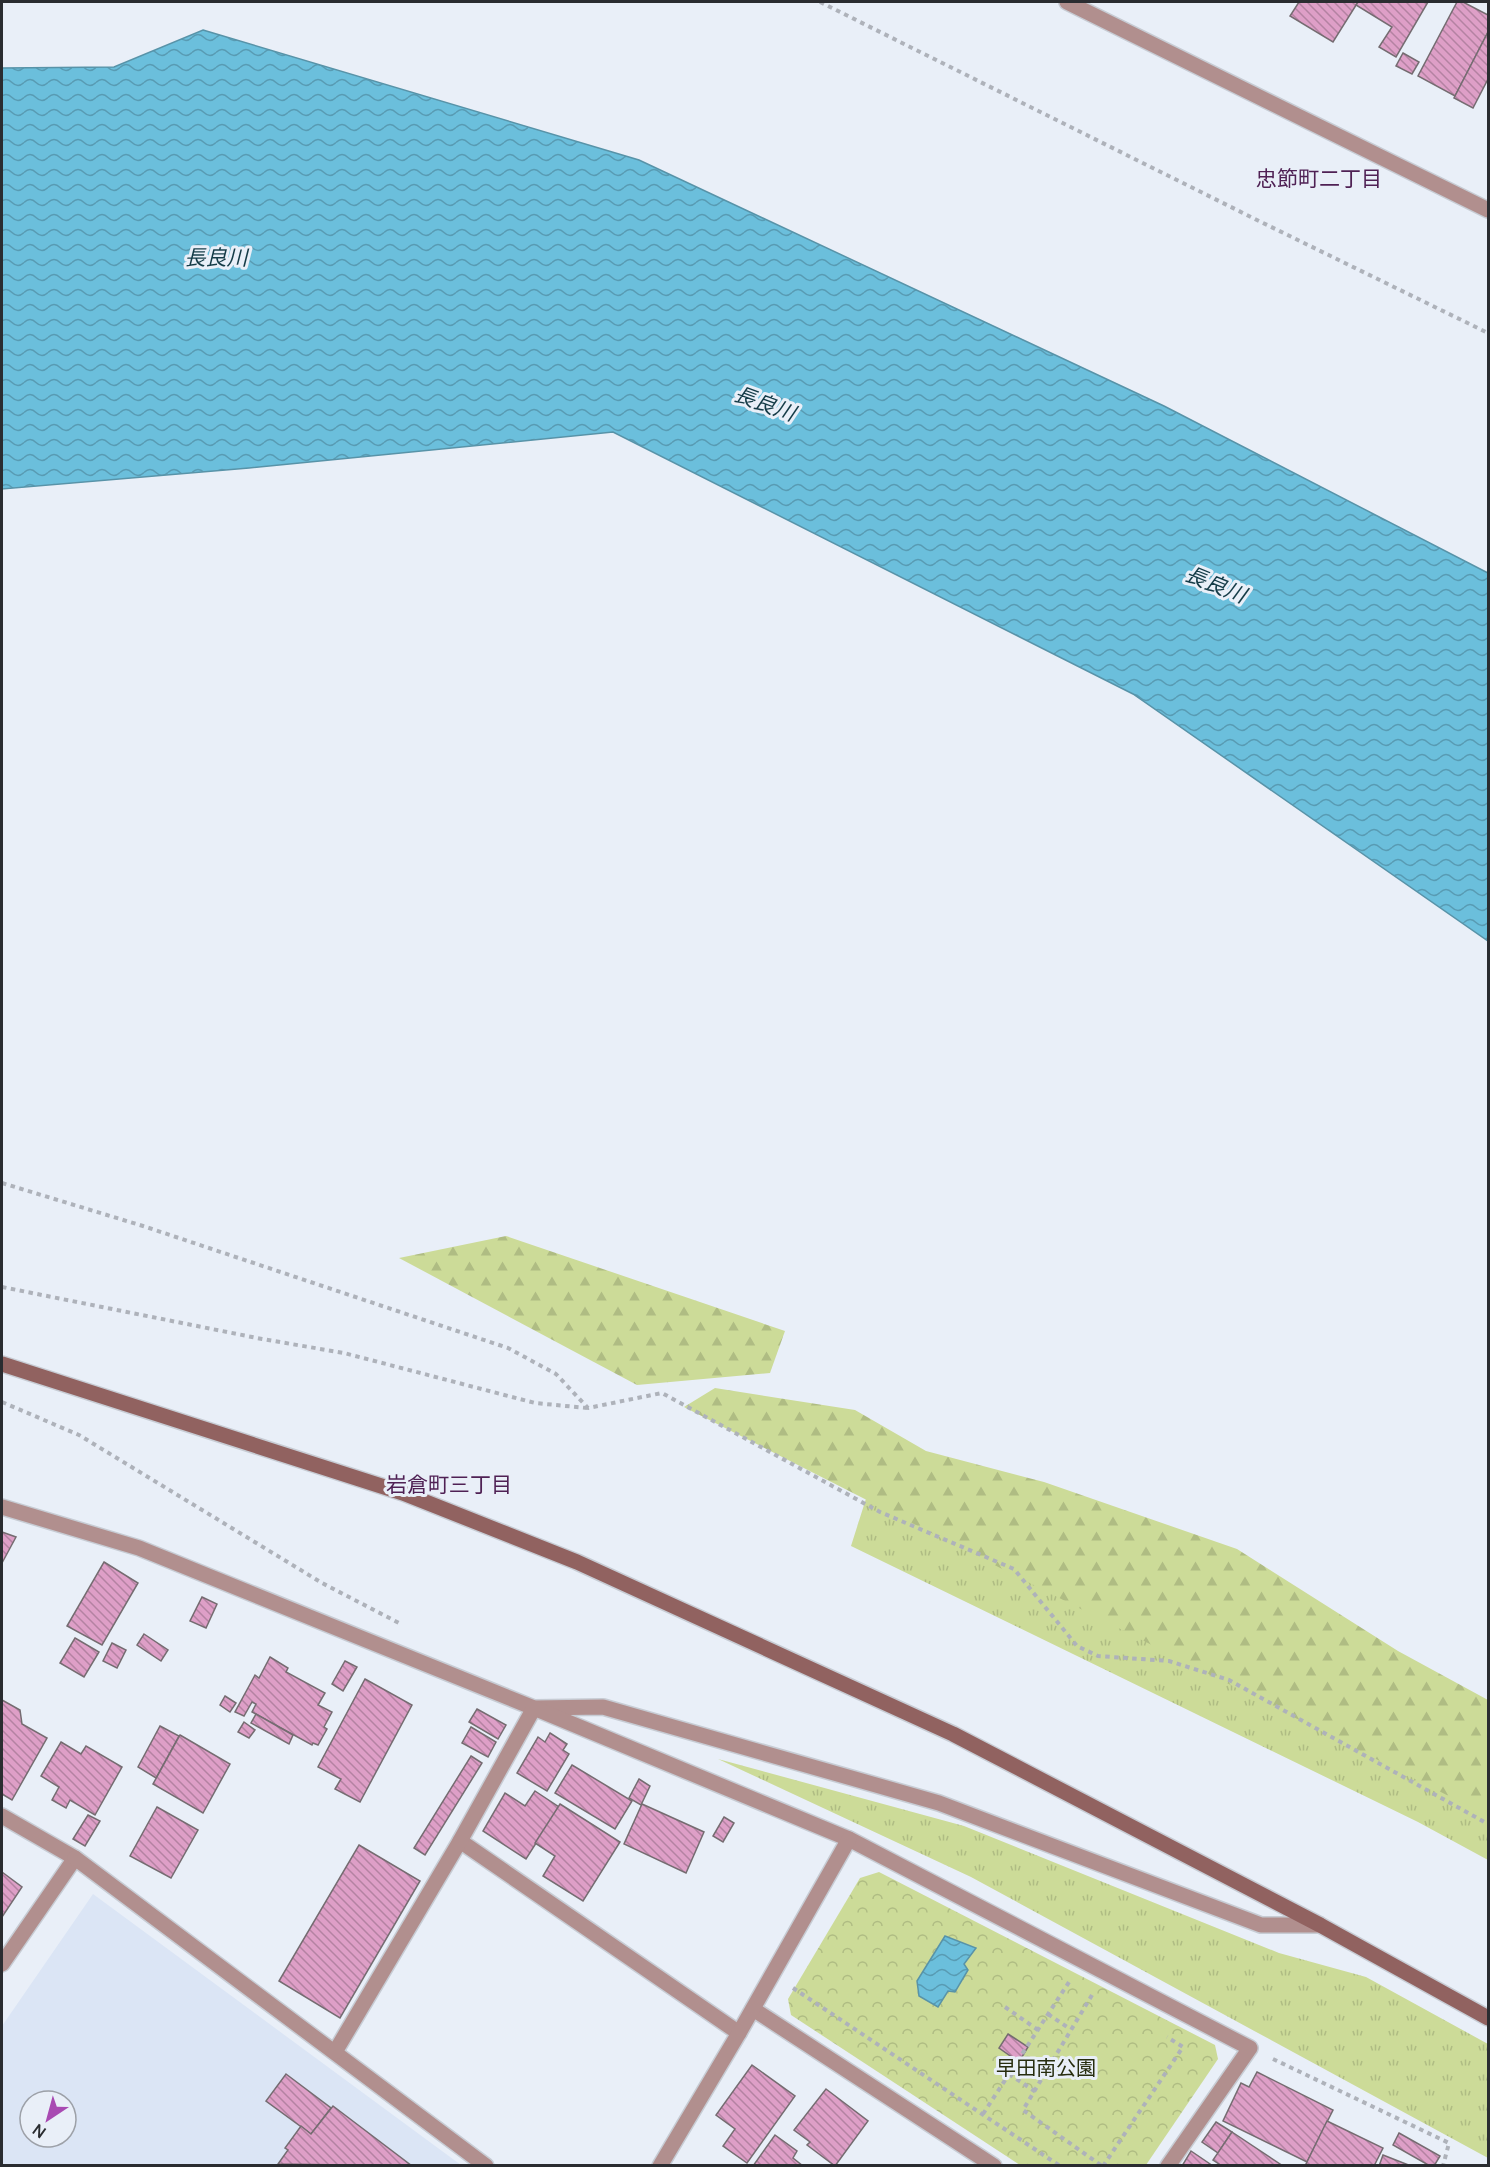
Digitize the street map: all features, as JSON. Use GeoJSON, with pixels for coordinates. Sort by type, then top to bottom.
{"type":"FeatureCollection","features":[{"type":"Feature","properties":{"kind":"street"},"geometry":{"type":"LineString","coordinates":[[1067,2],[1488,210]]}},
{"type":"Feature","properties":{"kind":"street"},"geometry":{"type":"LineString","coordinates":[[2,1364],[403,1493],[577,1562],[952,1734],[1320,1925],[1488,2018]]}},
{"type":"Feature","properties":{"kind":"street"},"geometry":{"type":"LineString","coordinates":[[2,1506],[140,1548],[849,1839],[1250,2048],[1168,2166]]}},
{"type":"Feature","properties":{"kind":"street"},"geometry":{"type":"LineString","coordinates":[[534,1708],[603,1707],[614,1710],[939,1803],[1261,1925],[1320,1925]]}},
{"type":"Feature","properties":{"kind":"street"},"geometry":{"type":"LineString","coordinates":[[336,2052],[460,1841],[534,1708]]}},
{"type":"Feature","properties":{"kind":"street"},"geometry":{"type":"LineString","coordinates":[[2,1816],[75,1858],[486,2166]]}},
{"type":"Feature","properties":{"kind":"street"},"geometry":{"type":"LineString","coordinates":[[660,2166],[753,2010],[849,1839]]}},
{"type":"Feature","properties":{"kind":"street"},"geometry":{"type":"LineString","coordinates":[[460,1841],[739,2033]]}},
{"type":"Feature","properties":{"kind":"street"},"geometry":{"type":"LineString","coordinates":[[2,1964],[75,1858]]}},
{"type":"Feature","properties":{"kind":"street"},"geometry":{"type":"LineString","coordinates":[[753,2010],[994,2166]]}},
{"type":"Feature","properties":{"kind":"path"},"geometry":{"type":"LineString","coordinates":[[820,2],[1488,333]]}},
{"type":"Feature","properties":{"kind":"path"},"geometry":{"type":"LineString","coordinates":[[2,1183],[143,1226],[508,1348],[556,1374],[588,1408]]}},
{"type":"Feature","properties":{"kind":"path"},"geometry":{"type":"LineString","coordinates":[[2,1287],[344,1353],[535,1402],[588,1408],[662,1393],[880,1512],[1014,1569],[1077,1647],[1098,1656],[1169,1661],[1229,1680],[1488,1824]]}},
{"type":"Feature","properties":{"kind":"path"},"geometry":{"type":"LineString","coordinates":[[2,1402],[79,1435],[322,1583],[396,1621],[405,1628]]}},
{"type":"Feature","properties":{"kind":"path"},"geometry":{"type":"LineString","coordinates":[[983,2114],[1083,1961]]}},
{"type":"Feature","properties":{"kind":"path"},"geometry":{"type":"LineString","coordinates":[[773,1975],[1060,2166]]}},
{"type":"Feature","properties":{"kind":"path"},"geometry":{"type":"LineString","coordinates":[[1094,1993],[1023,2110],[1103,2166],[1183,2047],[1163,2035]]}},
{"type":"Feature","properties":{"kind":"path"},"geometry":{"type":"LineString","coordinates":[[1005,2007],[1038,2030]]}},
{"type":"Feature","properties":{"kind":"path"},"geometry":{"type":"LineString","coordinates":[[1048,2014],[1070,2029]]}},
{"type":"Feature","properties":{"kind":"path"},"geometry":{"type":"LineString","coordinates":[[1250,2048],[1449,2143],[1443,2166]]}},
{"type":"Feature","properties":{"kind":"path"},"geometry":{"type":"LineString","coordinates":[[1009,2074],[1035,2092]]}},
{"type":"Feature","properties":{"kind":"shaded area"},"geometry":{"type":"Polygon","coordinates":[[[93,1894],[461,2165],[2,2166],[2,2026],[93,1894]]]}},
{"type":"Feature","properties":{"kind":"green space"},"geometry":{"type":"Polygon","coordinates":[[[506,1236],[785,1331],[770,1373],[637,1385],[399,1258],[506,1236]]]}},
{"type":"Feature","properties":{"kind":"green space"},"geometry":{"type":"Polygon","coordinates":[[[715,1388],[855,1410],[926,1451],[1044,1482],[1237,1549],[1398,1651],[1488,1700],[1488,1816],[684,1407],[715,1388]]]}},
{"type":"Feature","properties":{"kind":"green space"},"geometry":{"type":"Polygon","coordinates":[[[877,1464],[1488,1780],[1488,1860],[1418,1822],[851,1546],[877,1464]]]}},
{"type":"Feature","properties":{"kind":"green space"},"geometry":{"type":"Polygon","coordinates":[[[718,1759],[964,1826],[1279,1953],[1366,1977],[1488,2044],[1488,2158],[971,1877],[718,1759]]]}},
{"type":"Feature","properties":{"kind":"green space","name":"早田南公園"},"geometry":{"type":"Polygon","coordinates":[[[879,1872],[1215,2045],[1218,2059],[1146,2165],[1020,2165],[791,2015],[788,1999],[860,1878],[879,1872]]]}},
{"type":"Feature","properties":{"kind":"water","name":"長良川"},"geometry":{"type":"Polygon","coordinates":[[[203,30],[639,160],[1164,406],[1488,573],[1488,941],[1133,694],[613,432],[249,468],[2,489],[2,68],[114,67],[203,30]]]}},
{"type":"Feature","properties":{"kind":"water"},"geometry":{"type":"Polygon","coordinates":[[[945,1936],[976,1948],[964,1964],[968,1970],[955,1992],[948,1991],[938,2007],[919,1996],[917,1981],[945,1936]]]}},
{"type":"Feature","properties":{"kind":"building"},"geometry":{"type":"Polygon","coordinates":[[[1299,2],[1358,2],[1333,42],[1290,16],[1299,2]]]}},
{"type":"Feature","properties":{"kind":"building"},"geometry":{"type":"Polygon","coordinates":[[[1358,2],[1428,2],[1396,57],[1379,47],[1392,27],[1356,5],[1358,2]]]}},
{"type":"Feature","properties":{"kind":"building"},"geometry":{"type":"Polygon","coordinates":[[[1457,2],[1463,2],[1488,15],[1488,32],[1455,96],[1418,76],[1457,2]]]}},
{"type":"Feature","properties":{"kind":"building"},"geometry":{"type":"Polygon","coordinates":[[[1488,32],[1488,79],[1473,108],[1454,98],[1488,32]]]}},
{"type":"Feature","properties":{"kind":"building"},"geometry":{"type":"Polygon","coordinates":[[[1403,53],[1419,62],[1412,74],[1396,66],[1403,53]]]}},
{"type":"Feature","properties":{"kind":"building"},"geometry":{"type":"Polygon","coordinates":[[[2,1532],[16,1537],[2,1563],[2,1532]]]}},
{"type":"Feature","properties":{"kind":"building"},"geometry":{"type":"Polygon","coordinates":[[[104,1562],[138,1583],[102,1645],[67,1626],[104,1562]]]}},
{"type":"Feature","properties":{"kind":"building"},"geometry":{"type":"Polygon","coordinates":[[[202,1597],[217,1604],[206,1628],[190,1621],[202,1597]]]}},
{"type":"Feature","properties":{"kind":"building"},"geometry":{"type":"Polygon","coordinates":[[[144,1634],[168,1650],[161,1661],[137,1645],[144,1634]]]}},
{"type":"Feature","properties":{"kind":"building"},"geometry":{"type":"Polygon","coordinates":[[[75,1638],[99,1652],[84,1677],[60,1663],[75,1638]]]}},
{"type":"Feature","properties":{"kind":"building"},"geometry":{"type":"Polygon","coordinates":[[[112,1643],[126,1650],[117,1668],[103,1661],[112,1643]]]}},
{"type":"Feature","properties":{"kind":"building"},"geometry":{"type":"Polygon","coordinates":[[[270,1657],[288,1668],[286,1672],[325,1693],[318,1705],[332,1712],[324,1727],[327,1729],[318,1745],[313,1743],[312,1745],[252,1712],[256,1704],[252,1702],[244,1716],[235,1712],[255,1675],[259,1678],[270,1657]]]}},
{"type":"Feature","properties":{"kind":"building"},"geometry":{"type":"Polygon","coordinates":[[[345,1661],[357,1667],[343,1691],[332,1684],[345,1661]]]}},
{"type":"Feature","properties":{"kind":"building"},"geometry":{"type":"Polygon","coordinates":[[[365,1679],[412,1705],[360,1802],[335,1789],[341,1779],[318,1767],[365,1679]]]}},
{"type":"Feature","properties":{"kind":"building"},"geometry":{"type":"Polygon","coordinates":[[[225,1696],[236,1703],[230,1712],[220,1705],[225,1696]]]}},
{"type":"Feature","properties":{"kind":"building"},"geometry":{"type":"Polygon","coordinates":[[[2,1700],[20,1710],[22,1724],[47,1738],[12,1800],[2,1794],[2,1700]]]}},
{"type":"Feature","properties":{"kind":"building"},"geometry":{"type":"Polygon","coordinates":[[[477,1709],[506,1725],[498,1739],[469,1722],[477,1709]]]}},
{"type":"Feature","properties":{"kind":"building"},"geometry":{"type":"Polygon","coordinates":[[[256,1714],[293,1735],[289,1744],[251,1723],[256,1714]]]}},
{"type":"Feature","properties":{"kind":"building"},"geometry":{"type":"Polygon","coordinates":[[[244,1722],[255,1730],[249,1738],[238,1732],[244,1722]]]}},
{"type":"Feature","properties":{"kind":"building"},"geometry":{"type":"Polygon","coordinates":[[[160,1726],[179,1736],[156,1778],[138,1767],[160,1726]]]}},
{"type":"Feature","properties":{"kind":"building"},"geometry":{"type":"Polygon","coordinates":[[[471,1727],[496,1742],[488,1757],[462,1743],[471,1727]]]}},
{"type":"Feature","properties":{"kind":"building"},"geometry":{"type":"Polygon","coordinates":[[[550,1733],[567,1744],[563,1750],[569,1754],[547,1791],[517,1773],[538,1737],[545,1742],[550,1733]]]}},
{"type":"Feature","properties":{"kind":"building"},"geometry":{"type":"Polygon","coordinates":[[[180,1735],[230,1764],[203,1813],[153,1784],[180,1735]]]}},
{"type":"Feature","properties":{"kind":"building"},"geometry":{"type":"Polygon","coordinates":[[[61,1742],[81,1754],[86,1746],[122,1767],[95,1815],[70,1800],[66,1808],[52,1800],[59,1787],[41,1776],[61,1742]]]}},
{"type":"Feature","properties":{"kind":"building"},"geometry":{"type":"Polygon","coordinates":[[[471,1756],[482,1763],[425,1855],[414,1848],[471,1756]]]}},
{"type":"Feature","properties":{"kind":"building"},"geometry":{"type":"Polygon","coordinates":[[[572,1765],[632,1801],[615,1829],[555,1793],[572,1765]]]}},
{"type":"Feature","properties":{"kind":"building"},"geometry":{"type":"Polygon","coordinates":[[[639,1779],[650,1786],[641,1805],[629,1798],[639,1779]]]}},
{"type":"Feature","properties":{"kind":"building"},"geometry":{"type":"Polygon","coordinates":[[[535,1791],[559,1807],[526,1859],[483,1831],[505,1793],[525,1806],[535,1791]]]}},
{"type":"Feature","properties":{"kind":"building"},"geometry":{"type":"Polygon","coordinates":[[[560,1804],[620,1842],[583,1901],[543,1876],[555,1856],[535,1843],[560,1804]]]}},
{"type":"Feature","properties":{"kind":"building"},"geometry":{"type":"Polygon","coordinates":[[[642,1804],[704,1832],[686,1873],[624,1844],[642,1804]]]}},
{"type":"Feature","properties":{"kind":"building"},"geometry":{"type":"Polygon","coordinates":[[[157,1807],[198,1830],[171,1878],[130,1856],[157,1807]]]}},
{"type":"Feature","properties":{"kind":"building"},"geometry":{"type":"Polygon","coordinates":[[[88,1815],[100,1821],[85,1846],[73,1839],[88,1815]]]}},
{"type":"Feature","properties":{"kind":"building"},"geometry":{"type":"Polygon","coordinates":[[[724,1817],[734,1823],[723,1842],[713,1836],[724,1817]]]}},
{"type":"Feature","properties":{"kind":"building"},"geometry":{"type":"Polygon","coordinates":[[[359,1845],[420,1881],[340,2018],[279,1981],[359,1845]]]}},
{"type":"Feature","properties":{"kind":"building"},"geometry":{"type":"Polygon","coordinates":[[[2,1872],[22,1887],[2,1917],[2,1872]]]}},
{"type":"Feature","properties":{"kind":"building"},"geometry":{"type":"Polygon","coordinates":[[[1008,2034],[1028,2047],[1019,2062],[999,2048],[1008,2034]]]}},
{"type":"Feature","properties":{"kind":"building"},"geometry":{"type":"Polygon","coordinates":[[[752,2065],[795,2096],[747,2163],[723,2146],[735,2129],[716,2115],[752,2065]]]}},
{"type":"Feature","properties":{"kind":"building"},"geometry":{"type":"Polygon","coordinates":[[[1257,2072],[1333,2110],[1307,2162],[1223,2121],[1241,2083],[1249,2087],[1257,2072]]]}},
{"type":"Feature","properties":{"kind":"building"},"geometry":{"type":"Polygon","coordinates":[[[286,2074],[331,2108],[311,2134],[266,2101],[286,2074]]]}},
{"type":"Feature","properties":{"kind":"building"},"geometry":{"type":"Polygon","coordinates":[[[826,2089],[868,2121],[835,2166],[807,2145],[810,2142],[794,2130],[826,2089]]]}},
{"type":"Feature","properties":{"kind":"building"},"geometry":{"type":"Polygon","coordinates":[[[333,2106],[412,2166],[278,2164],[288,2150],[285,2148],[301,2126],[311,2134],[333,2106]]]}},
{"type":"Feature","properties":{"kind":"building"},"geometry":{"type":"Polygon","coordinates":[[[1327,2121],[1383,2148],[1374,2166],[1310,2166],[1306,2164],[1327,2121]]]}},
{"type":"Feature","properties":{"kind":"building"},"geometry":{"type":"Polygon","coordinates":[[[1216,2122],[1232,2132],[1218,2153],[1202,2142],[1216,2122]]]}},
{"type":"Feature","properties":{"kind":"building"},"geometry":{"type":"Polygon","coordinates":[[[1232,2132],[1283,2166],[1222,2166],[1213,2160],[1232,2132]]]}},
{"type":"Feature","properties":{"kind":"building"},"geometry":{"type":"Polygon","coordinates":[[[1399,2133],[1440,2156],[1434,2166],[1430,2166],[1393,2145],[1399,2133]]]}},
{"type":"Feature","properties":{"kind":"building"},"geometry":{"type":"Polygon","coordinates":[[[775,2135],[797,2151],[793,2158],[803,2166],[753,2166],[775,2135]]]}},
{"type":"Feature","properties":{"kind":"building"},"geometry":{"type":"Polygon","coordinates":[[[1191,2151],[1213,2166],[1182,2166],[1191,2151]]]}},
{"type":"Feature","properties":{"kind":"building"},"geometry":{"type":"Polygon","coordinates":[[[1383,2155],[1411,2166],[1379,2166],[1383,2155]]]}},
{"type":"Feature","properties":{"kind":"district","name":"忠節町二丁目"},"geometry":{"type":"Point","coordinates":[1319,178]}},
{"type":"Feature","properties":{"kind":"district","name":"岩倉町三丁目"},"geometry":{"type":"Point","coordinates":[449,1484]}}]}
